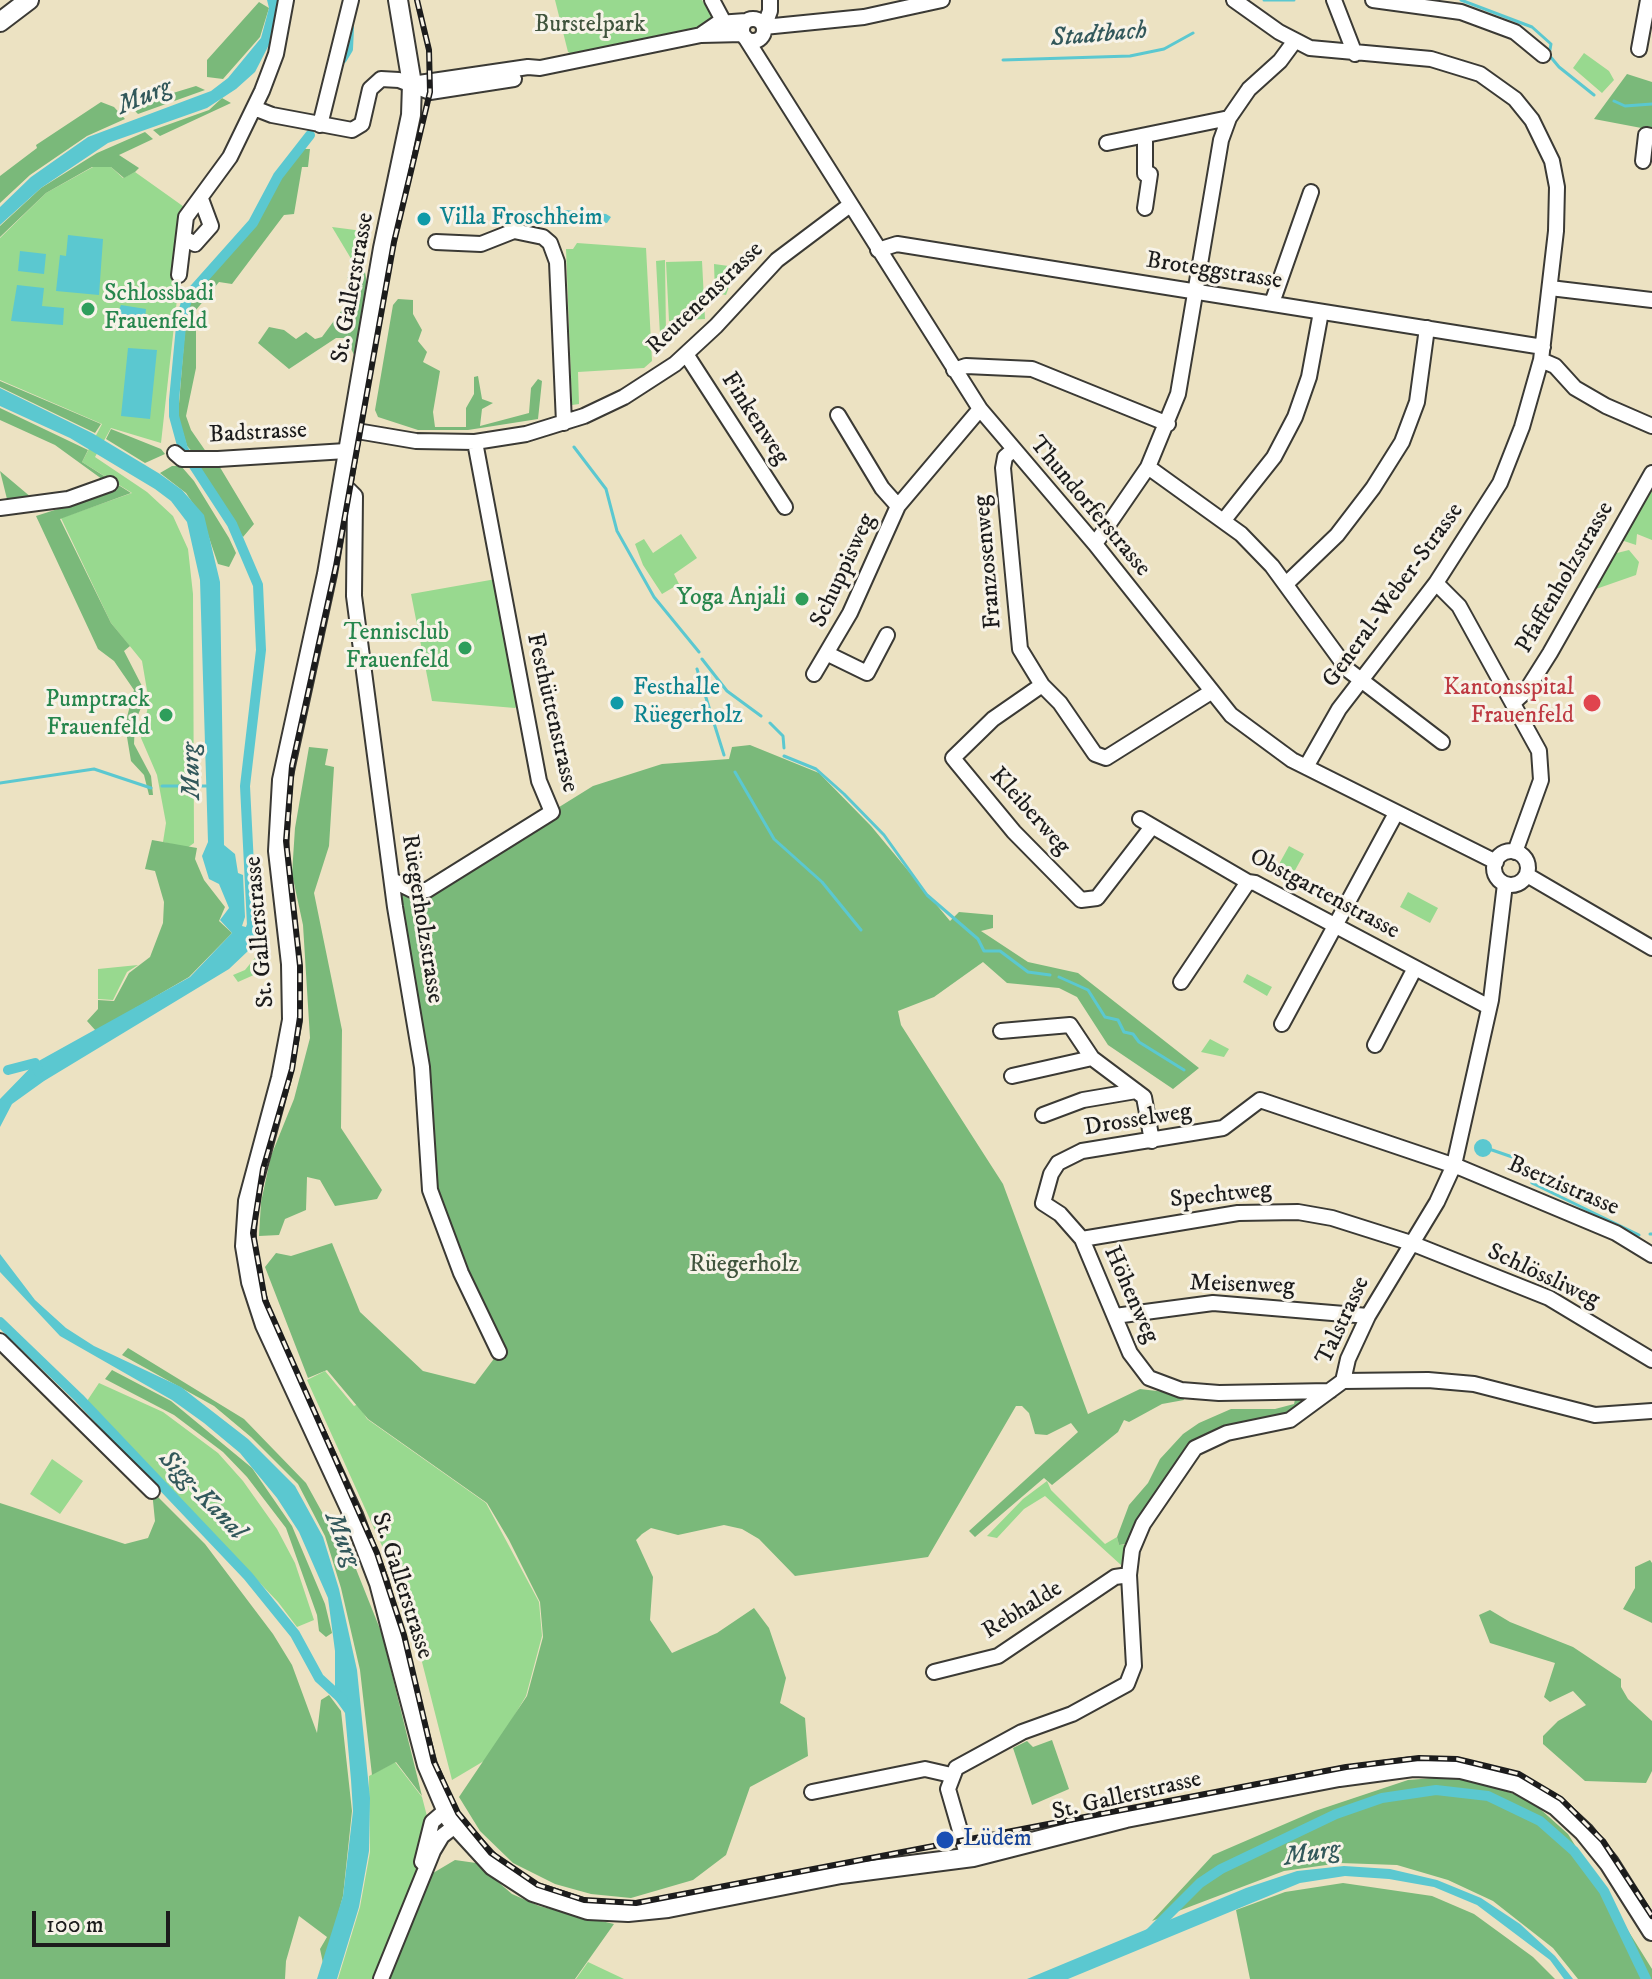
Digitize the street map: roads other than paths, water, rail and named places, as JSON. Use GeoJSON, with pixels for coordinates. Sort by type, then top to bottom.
{"type":"FeatureCollection","features":[{"type":"Feature","properties":{"kind":"main road"},"geometry":{"type":"LineString","coordinates":[[0,22],[29,0]]}},
{"type":"Feature","properties":{"kind":"main road","name":"St. Gallerstrasse"},"geometry":{"type":"LineString","coordinates":[[398,0],[412,84]]}},
{"type":"Feature","properties":{"kind":"main road","name":"St. Gallerstrasse"},"geometry":{"type":"LineString","coordinates":[[408,0],[419,59],[412,84],[406,145],[383,248],[346,451],[342,489],[280,791],[278,851],[291,964],[292,1020],[281,1078],[251,1189],[245,1246],[251,1282],[265,1325],[374,1567],[397,1640],[423,1751],[450,1818],[493,1866],[523,1886],[569,1905],[610,1912],[668,1908],[841,1874],[968,1858],[1126,1818],[1339,1777],[1413,1767],[1461,1769],[1516,1783],[1556,1806],[1602,1854],[1652,1931]]}},
{"type":"Feature","properties":{"kind":"street"},"geometry":{"type":"LineString","coordinates":[[179,275],[186,217],[230,157],[254,108],[276,54],[286,0]]}},
{"type":"Feature","properties":{"kind":"street"},"geometry":{"type":"LineString","coordinates":[[320,125],[351,0]]}},
{"type":"Feature","properties":{"kind":"street","name":"Thundorferstrasse"},"geometry":{"type":"LineString","coordinates":[[712,0],[745,29],[761,62],[980,409],[1095,544],[1211,692],[1253,734],[1306,767],[1395,815],[1496,862]]}},
{"type":"Feature","properties":{"kind":"street"},"geometry":{"type":"LineString","coordinates":[[254,108],[320,125],[357,129],[362,124],[374,83],[389,79],[430,92],[455,90],[531,75],[540,68],[701,35],[864,17],[942,0]]}},
{"type":"Feature","properties":{"kind":"street","name":"General-Weber-Strasse"},"geometry":{"type":"LineString","coordinates":[[1234,0],[1294,42],[1321,50],[1422,58],[1459,65],[1489,79],[1525,110],[1549,154],[1557,187],[1542,353],[1522,427],[1500,483],[1436,583],[1329,725],[1306,767]]}},
{"type":"Feature","properties":{"kind":"street"},"geometry":{"type":"LineString","coordinates":[[1334,0],[1355,54]]}},
{"type":"Feature","properties":{"kind":"street"},"geometry":{"type":"LineString","coordinates":[[1373,0],[1461,12],[1515,32],[1543,55]]}},
{"type":"Feature","properties":{"kind":"street"},"geometry":{"type":"LineString","coordinates":[[1639,49],[1648,0]]}},
{"type":"Feature","properties":{"kind":"street"},"geometry":{"type":"LineString","coordinates":[[745,29],[769,4],[783,24]]}},
{"type":"Feature","properties":{"kind":"street"},"geometry":{"type":"LineString","coordinates":[[1095,544],[1148,467],[1178,394],[1221,140],[1229,118],[1249,89],[1280,61],[1294,42]]}},
{"type":"Feature","properties":{"kind":"street"},"geometry":{"type":"LineString","coordinates":[[1107,143],[1229,118]]}},
{"type":"Feature","properties":{"kind":"street"},"geometry":{"type":"LineString","coordinates":[[1643,161],[1646,135],[1652,136]]}},
{"type":"Feature","properties":{"kind":"street"},"geometry":{"type":"LineString","coordinates":[[1145,136],[1145,174],[1150,174],[1145,208]]}},
{"type":"Feature","properties":{"kind":"street"},"geometry":{"type":"LineString","coordinates":[[1272,303],[1311,192]]}},
{"type":"Feature","properties":{"kind":"street"},"geometry":{"type":"LineString","coordinates":[[184,238],[195,244],[211,226],[201,199]]}},
{"type":"Feature","properties":{"kind":"street","name":"Reutenenstrasse"},"geometry":{"type":"LineString","coordinates":[[351,430],[416,441],[475,442],[564,423],[624,397],[686,354],[777,260],[850,205]]}},
{"type":"Feature","properties":{"kind":"street"},"geometry":{"type":"LineString","coordinates":[[436,242],[481,244],[507,233],[522,232],[543,237],[555,252],[564,423]]}},
{"type":"Feature","properties":{"kind":"street","name":"Broteggstrasse"},"geometry":{"type":"LineString","coordinates":[[878,250],[897,244],[1427,328],[1542,353],[1575,388],[1652,426]]}},
{"type":"Feature","properties":{"kind":"street"},"geometry":{"type":"LineString","coordinates":[[1550,288],[1652,300]]}},
{"type":"Feature","properties":{"kind":"street"},"geometry":{"type":"LineString","coordinates":[[1224,520],[1274,457],[1295,417],[1309,377],[1321,312]]}},
{"type":"Feature","properties":{"kind":"street"},"geometry":{"type":"LineString","coordinates":[[1286,584],[1337,535],[1373,488],[1402,442],[1417,402],[1427,328]]}},
{"type":"Feature","properties":{"kind":"street","name":"Finkenweg"},"geometry":{"type":"LineString","coordinates":[[686,354],[785,507]]}},
{"type":"Feature","properties":{"kind":"street"},"geometry":{"type":"LineString","coordinates":[[954,370],[966,366],[1032,369],[1168,424]]}},
{"type":"Feature","properties":{"kind":"street","name":"Schuppisweg"},"geometry":{"type":"LineString","coordinates":[[814,674],[828,654],[898,506],[980,409]]}},
{"type":"Feature","properties":{"kind":"street","name":"Schuppisweg"},"geometry":{"type":"LineString","coordinates":[[838,415],[882,488],[898,506]]}},
{"type":"Feature","properties":{"kind":"street","name":"Festhüttenstrasse"},"geometry":{"type":"LineString","coordinates":[[392,880],[412,890],[427,890],[552,812],[539,781],[475,442]]}},
{"type":"Feature","properties":{"kind":"street","name":"Franzosenweg"},"geometry":{"type":"LineString","coordinates":[[1013,450],[1005,457],[1003,468],[1018,637],[1026,661],[1095,754],[1106,758],[1211,692]]}},
{"type":"Feature","properties":{"kind":"street","name":"Badstrasse"},"geometry":{"type":"LineString","coordinates":[[184,457],[346,451]]}},
{"type":"Feature","properties":{"kind":"street"},"geometry":{"type":"LineString","coordinates":[[1148,467],[1224,520],[1259,551],[1348,670],[1442,742]]}},
{"type":"Feature","properties":{"kind":"street","name":"Pfaffenholzstrasse"},"geometry":{"type":"LineString","coordinates":[[1514,702],[1526,691],[1550,653],[1652,473]]}},
{"type":"Feature","properties":{"kind":"street"},"geometry":{"type":"LineString","coordinates":[[0,508],[68,499],[110,484]]}},
{"type":"Feature","properties":{"kind":"street","name":"Rüegerholzstrasse"},"geometry":{"type":"LineString","coordinates":[[342,489],[349,490],[355,496],[354,596],[392,880],[422,1067],[430,1190],[461,1273],[499,1352]]}},
{"type":"Feature","properties":{"kind":"street"},"geometry":{"type":"LineString","coordinates":[[1436,583],[1459,606],[1535,739],[1541,763],[1541,780],[1515,852]]}},
{"type":"Feature","properties":{"kind":"street","name":"Schuppisweg"},"geometry":{"type":"LineString","coordinates":[[828,654],[867,673],[887,635]]}},
{"type":"Feature","properties":{"kind":"street","name":"Kleiberweg"},"geometry":{"type":"LineString","coordinates":[[1042,685],[993,719],[953,758],[1014,832],[1081,900],[1097,898],[1146,824]]}},
{"type":"Feature","properties":{"kind":"street"},"geometry":{"type":"LineString","coordinates":[[1282,1024],[1395,815]]}},
{"type":"Feature","properties":{"kind":"street","name":"Obstgartenstrasse"},"geometry":{"type":"LineString","coordinates":[[1146,824],[1248,882],[1489,1007]]}},
{"type":"Feature","properties":{"kind":"street"},"geometry":{"type":"LineString","coordinates":[[1515,852],[1526,859],[1527,875],[1515,885],[1505,884],[1497,877],[1496,862],[1502,855],[1515,852]]}},
{"type":"Feature","properties":{"kind":"street"},"geometry":{"type":"LineString","coordinates":[[1527,875],[1652,948]]}},
{"type":"Feature","properties":{"kind":"street"},"geometry":{"type":"LineString","coordinates":[[1181,982],[1248,882]]}},
{"type":"Feature","properties":{"kind":"street","name":"Talstrasse"},"geometry":{"type":"LineString","coordinates":[[951,1775],[964,1763],[1022,1732],[1072,1714],[1127,1684],[1134,1666],[1129,1575],[1132,1550],[1143,1524],[1195,1448],[1227,1433],[1290,1420],[1343,1381],[1348,1359],[1368,1316],[1437,1202],[1454,1165],[1489,1007],[1505,884]]}},
{"type":"Feature","properties":{"kind":"street"},"geometry":{"type":"LineString","coordinates":[[1375,1045],[1415,968]]}},
{"type":"Feature","properties":{"kind":"street"},"geometry":{"type":"LineString","coordinates":[[1001,1031],[1070,1025],[1092,1058],[1136,1091],[1147,1106],[1152,1141]]}},
{"type":"Feature","properties":{"kind":"street"},"geometry":{"type":"LineString","coordinates":[[1012,1076],[1092,1058]]}},
{"type":"Feature","properties":{"kind":"street"},"geometry":{"type":"LineString","coordinates":[[1043,1115],[1083,1100],[1136,1091]]}},
{"type":"Feature","properties":{"kind":"street","name":"Bsetzistrasse"},"geometry":{"type":"LineString","coordinates":[[1260,1100],[1303,1118],[1454,1165],[1616,1233],[1652,1255]]}},
{"type":"Feature","properties":{"kind":"street","name":"Drosselweg"},"geometry":{"type":"LineString","coordinates":[[1043,1203],[1051,1174],[1068,1155],[1223,1128],[1260,1100]]}},
{"type":"Feature","properties":{"kind":"street","name":"Höhenweg"},"geometry":{"type":"LineString","coordinates":[[1043,1203],[1060,1214],[1082,1239],[1139,1368],[1161,1384],[1219,1393],[1330,1391]]}},
{"type":"Feature","properties":{"kind":"street","name":"Spechtweg"},"geometry":{"type":"LineString","coordinates":[[1082,1239],[1269,1211],[1332,1218],[1411,1243]]}},
{"type":"Feature","properties":{"kind":"street","name":"Schlössliweg"},"geometry":{"type":"LineString","coordinates":[[1411,1243],[1549,1298],[1652,1360]]}},
{"type":"Feature","properties":{"kind":"street","name":"Meisenweg"},"geometry":{"type":"LineString","coordinates":[[1115,1316],[1213,1303],[1368,1316]]}},
{"type":"Feature","properties":{"kind":"street"},"geometry":{"type":"LineString","coordinates":[[0,1341],[152,1491]]}},
{"type":"Feature","properties":{"kind":"street"},"geometry":{"type":"LineString","coordinates":[[1343,1381],[1428,1380],[1474,1384],[1595,1415],[1652,1411]]}},
{"type":"Feature","properties":{"kind":"street","name":"Rebhalde"},"geometry":{"type":"LineString","coordinates":[[934,1672],[998,1656],[1115,1577],[1129,1575]]}},
{"type":"Feature","properties":{"kind":"street"},"geometry":{"type":"LineString","coordinates":[[812,1792],[925,1769],[951,1775],[948,1789],[968,1858]]}},
{"type":"Feature","properties":{"kind":"street"},"geometry":{"type":"LineString","coordinates":[[381,1979],[420,1879],[450,1818]]}},
{"type":"Feature","properties":{"kind":"water"},"geometry":{"type":"Polygon","coordinates":[[[267,0],[279,0],[272,39],[255,72],[236,89],[207,108],[108,143],[41,188],[0,225],[0,207],[31,177],[88,137],[211,91],[228,78],[261,38],[269,8],[267,0]]]}},
{"type":"Feature","properties":{"kind":"water"},"geometry":{"type":"Polygon","coordinates":[[[565,210],[611,217],[607,223],[564,215],[565,210]]]}},
{"type":"Feature","properties":{"kind":"water"},"geometry":{"type":"Polygon","coordinates":[[[68,235],[103,239],[99,295],[56,291],[60,255],[66,256],[68,235]]]}},
{"type":"Feature","properties":{"kind":"water"},"geometry":{"type":"Polygon","coordinates":[[[20,251],[46,254],[44,274],[18,271],[20,251]]]}},
{"type":"Feature","properties":{"kind":"water"},"geometry":{"type":"Polygon","coordinates":[[[17,285],[44,288],[42,306],[64,308],[63,325],[11,321],[17,285]]]}},
{"type":"Feature","properties":{"kind":"water"},"geometry":{"type":"Polygon","coordinates":[[[121,305],[146,309],[145,318],[117,315],[121,305]]]}},
{"type":"Feature","properties":{"kind":"water"},"geometry":{"type":"Polygon","coordinates":[[[128,348],[157,350],[150,419],[121,416],[128,348]]]}},
{"type":"Feature","properties":{"kind":"water"},"geometry":{"type":"Polygon","coordinates":[[[0,388],[92,433],[160,474],[182,490],[204,515],[220,582],[224,845],[235,854],[238,873],[243,875],[245,917],[242,926],[257,930],[248,951],[229,969],[44,1081],[12,1104],[0,1127],[0,1099],[35,1063],[190,977],[232,933],[220,920],[229,908],[219,884],[209,879],[202,856],[208,842],[200,580],[187,522],[171,501],[155,489],[70,438],[0,406],[0,388]]]}},
{"type":"Feature","properties":{"kind":"water"},"geometry":{"type":"Polygon","coordinates":[[[1483,1139],[1492,1148],[1483,1157],[1474,1148],[1483,1139]]]}},
{"type":"Feature","properties":{"kind":"water"},"geometry":{"type":"Polygon","coordinates":[[[0,1254],[35,1300],[66,1328],[94,1346],[181,1387],[248,1439],[295,1486],[323,1537],[339,1589],[357,1670],[370,1798],[369,1851],[359,1907],[337,1979],[317,1979],[343,1896],[353,1811],[351,1780],[345,1713],[335,1699],[335,1651],[328,1598],[299,1532],[277,1498],[240,1453],[204,1423],[172,1400],[60,1336],[0,1272],[0,1254]]]}},
{"type":"Feature","properties":{"kind":"water"},"geometry":{"type":"Polygon","coordinates":[[[1344,1866],[1390,1869],[1437,1880],[1481,1898],[1520,1924],[1555,1956],[1573,1979],[1564,1979],[1550,1960],[1477,1905],[1434,1887],[1389,1879],[1345,1876],[1300,1883],[1068,1979],[1027,1979],[1246,1888],[1297,1871],[1344,1866]]]}},
{"type":"Feature","properties":{"kind":"waterway","name":"Stadtbach"},"geometry":{"type":"LineString","coordinates":[[1264,0],[1294,0]]}},
{"type":"Feature","properties":{"kind":"waterway","name":"Stadtbach"},"geometry":{"type":"LineString","coordinates":[[1461,0],[1532,27],[1551,44],[1549,55],[1559,67],[1594,95]]}},
{"type":"Feature","properties":{"kind":"waterway"},"geometry":{"type":"LineString","coordinates":[[342,59],[348,49],[349,28]]}},
{"type":"Feature","properties":{"kind":"waterway","name":"Stadtbach"},"geometry":{"type":"LineString","coordinates":[[1003,60],[1130,56],[1164,49],[1193,33]]}},
{"type":"Feature","properties":{"kind":"waterway","name":"Stadtbach"},"geometry":{"type":"LineString","coordinates":[[1614,101],[1625,106],[1652,104]]}},
{"type":"Feature","properties":{"kind":"waterway"},"geometry":{"type":"LineString","coordinates":[[247,939],[252,925],[245,786],[261,650],[258,585],[232,524],[183,449],[174,416],[174,400],[182,316],[188,296],[253,223],[278,176],[310,135]]}},
{"type":"Feature","properties":{"kind":"waterway"},"geometry":{"type":"LineString","coordinates":[[574,447],[606,489],[617,531],[654,597],[699,652]]}},
{"type":"Feature","properties":{"kind":"waterway"},"geometry":{"type":"LineString","coordinates":[[702,659],[727,691],[761,716]]}},
{"type":"Feature","properties":{"kind":"waterway"},"geometry":{"type":"LineString","coordinates":[[697,669],[724,755]]}},
{"type":"Feature","properties":{"kind":"waterway"},"geometry":{"type":"LineString","coordinates":[[770,723],[783,736],[784,748]]}},
{"type":"Feature","properties":{"kind":"waterway"},"geometry":{"type":"LineString","coordinates":[[784,756],[816,769],[844,794],[884,835],[927,895],[978,939],[984,951],[1000,951],[1028,972],[1050,975]]}},
{"type":"Feature","properties":{"kind":"waterway"},"geometry":{"type":"LineString","coordinates":[[0,783],[94,769],[151,788]]}},
{"type":"Feature","properties":{"kind":"waterway"},"geometry":{"type":"LineString","coordinates":[[735,772],[774,839],[822,882],[861,930]]}},
{"type":"Feature","properties":{"kind":"waterway","name":"Murg"},"geometry":{"type":"LineString","coordinates":[[162,786],[206,786]]}},
{"type":"Feature","properties":{"kind":"waterway"},"geometry":{"type":"LineString","coordinates":[[1059,977],[1088,990],[1105,1017],[1118,1020],[1124,1032],[1133,1034],[1139,1042],[1184,1070]]}},
{"type":"Feature","properties":{"kind":"waterway","name":"Sigg-Kanal"},"geometry":{"type":"LineString","coordinates":[[8,1070],[35,1063],[39,1072]]}},
{"type":"Feature","properties":{"kind":"waterway"},"geometry":{"type":"LineString","coordinates":[[1492,1150],[1521,1160],[1528,1172]]}},
{"type":"Feature","properties":{"kind":"waterway"},"geometry":{"type":"LineString","coordinates":[[1532,1183],[1639,1235]]}},
{"type":"Feature","properties":{"kind":"waterway","name":"Sigg-Kanal"},"geometry":{"type":"LineString","coordinates":[[0,1322],[79,1398],[248,1576],[295,1634],[319,1678],[343,1700]]}},
{"type":"Feature","properties":{"kind":"waterway","name":"Murg"},"geometry":{"type":"LineString","coordinates":[[1150,1933],[1200,1883],[1221,1869],[1336,1814],[1382,1798],[1436,1790],[1488,1796],[1540,1821],[1574,1851],[1604,1891],[1646,1979]]}},
{"type":"Feature","properties":{"kind":"railway"},"geometry":{"type":"LineString","coordinates":[[417,0],[429,50],[430,92],[394,242],[336,566],[292,766],[286,841],[300,966],[300,1017],[292,1069],[263,1169],[253,1233],[265,1300],[377,1553],[404,1635],[434,1762],[458,1813],[491,1853],[538,1885],[584,1900],[636,1903],[1346,1767],[1419,1758],[1457,1759],[1519,1774],[1561,1799],[1603,1841],[1652,1916]]}},
{"type":"Feature","properties":{"kind":"place","name":"Villa Froschheim"},"geometry":{"type":"Point","coordinates":[424,219]}},
{"type":"Feature","properties":{"kind":"place","name":"Schlossbadi Frauenfeld"},"geometry":{"type":"Point","coordinates":[88,309]}},
{"type":"Feature","properties":{"kind":"place","name":"Yoga Anjali"},"geometry":{"type":"Point","coordinates":[802,599]}},
{"type":"Feature","properties":{"kind":"place","name":"Tennisclub Frauenfeld"},"geometry":{"type":"Point","coordinates":[465,648]}},
{"type":"Feature","properties":{"kind":"place","name":"Festhalle Rüegerholz"},"geometry":{"type":"Point","coordinates":[617,703]}},
{"type":"Feature","properties":{"kind":"place","name":"Kantonsspital Frauenfeld"},"geometry":{"type":"Point","coordinates":[1592,703]}},
{"type":"Feature","properties":{"kind":"place","name":"Pumptrack Frauenfeld"},"geometry":{"type":"Point","coordinates":[166,715]}},
{"type":"Feature","properties":{"kind":"place","name":"Lüdem"},"geometry":{"type":"Point","coordinates":[945,1840]}},
{"type":"Feature","properties":{"kind":"park label","name":"Burstelpark"},"geometry":{"type":"Point","coordinates":[590,26]}},
{"type":"Feature","properties":{"kind":"park label","name":"Rüegerholz"},"geometry":{"type":"Point","coordinates":[744,1266]}}]}
